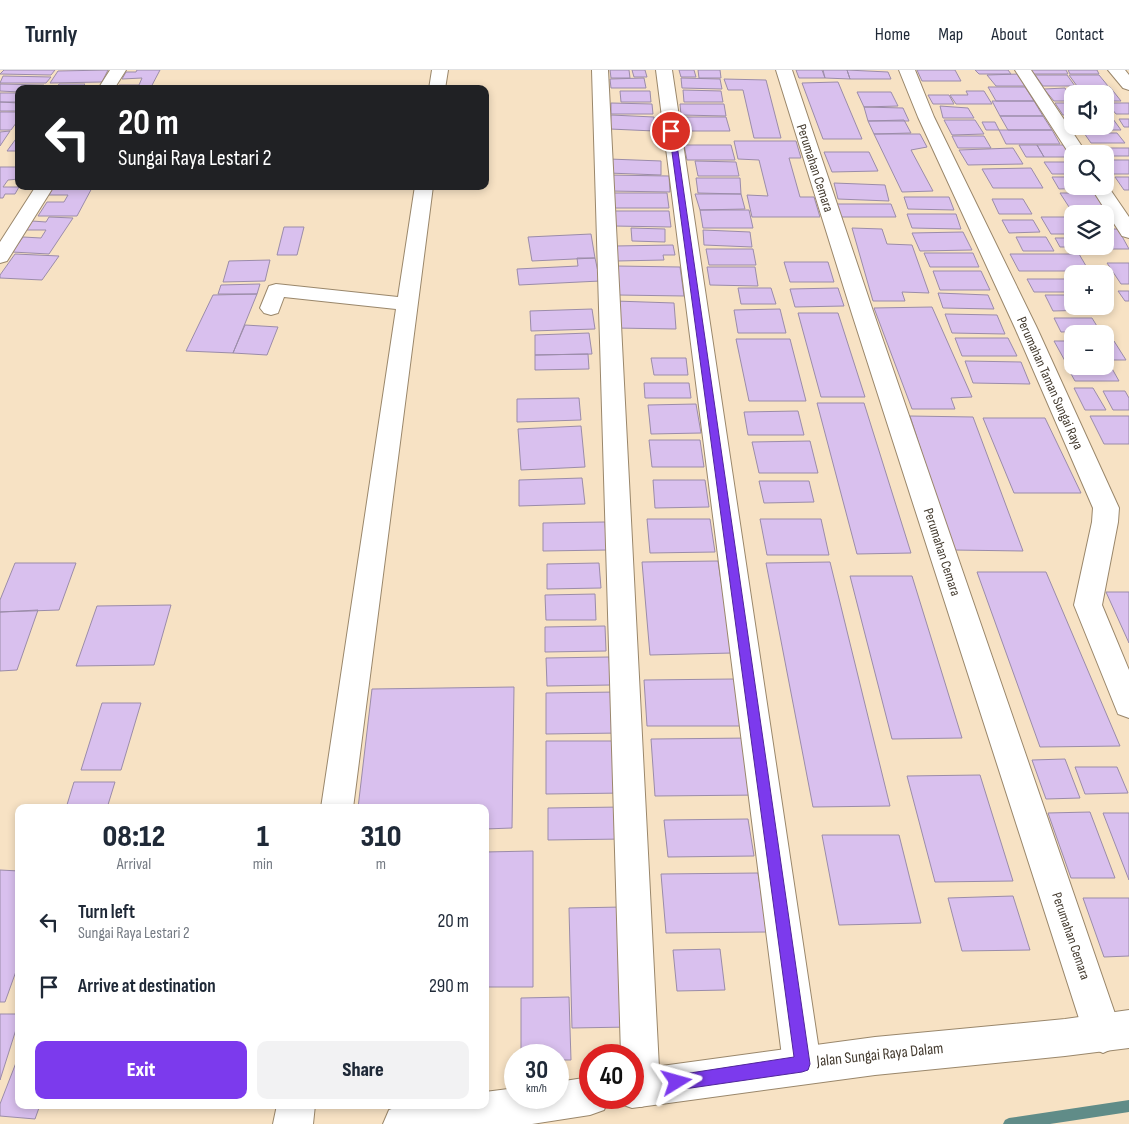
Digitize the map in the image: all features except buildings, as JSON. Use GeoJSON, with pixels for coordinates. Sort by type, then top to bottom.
{"type":"FeatureCollection","features":[{"type":"Feature","properties":{"kind":"street"},"geometry":{"type":"LineString","coordinates":[[109,85],[118,70]]}},
{"type":"Feature","properties":{"kind":"street"},"geometry":{"type":"LineString","coordinates":[[438,85],[440,70]]}},
{"type":"Feature","properties":{"kind":"street"},"geometry":{"type":"LineString","coordinates":[[600,70],[609,238],[636,1044]]}},
{"type":"Feature","properties":{"kind":"street"},"geometry":{"type":"LineString","coordinates":[[664,70],[802,1064]]}},
{"type":"Feature","properties":{"kind":"street","name":"Perumahan Cemara"},"geometry":{"type":"LineString","coordinates":[[784,70],[862,314],[1116,1031]]}},
{"type":"Feature","properties":{"kind":"street","name":"Perumahan Taman Sungai Raya"},"geometry":{"type":"LineString","coordinates":[[907,70],[926,117],[1026,328],[1106,508],[1088,605],[1129,704]]}},
{"type":"Feature","properties":{"kind":"street"},"geometry":{"type":"LineString","coordinates":[[1023,70],[1072,145]]}},
{"type":"Feature","properties":{"kind":"street"},"geometry":{"type":"LineString","coordinates":[[1116,70],[1129,86]]}},
{"type":"Feature","properties":{"kind":"street"},"geometry":{"type":"LineString","coordinates":[[0,258],[42,190]]}},
{"type":"Feature","properties":{"kind":"street"},"geometry":{"type":"LineString","coordinates":[[338,804],[423,190]]}},
{"type":"Feature","properties":{"kind":"street"},"geometry":{"type":"LineString","coordinates":[[1105,195],[1129,232]]}},
{"type":"Feature","properties":{"kind":"street"},"geometry":{"type":"LineString","coordinates":[[276,290],[407,304]]}},
{"type":"Feature","properties":{"kind":"street","name":"Jalan Sungai Raya Dalam"},"geometry":{"type":"LineString","coordinates":[[644,1087],[802,1064],[1116,1031]]}},
{"type":"Feature","properties":{"kind":"street"},"geometry":{"type":"LineString","coordinates":[[403,1124],[579,1098]]}},
{"type":"Feature","properties":{"kind":"street"},"geometry":{"type":"LineString","coordinates":[[293,1124],[295,1109]]}},
{"type":"Feature","properties":{"kind":"waterway"},"geometry":{"type":"LineString","coordinates":[[1009,1124],[1129,1106]]}},
{"type":"Feature","properties":{"kind":"route"},"geometry":{"type":"LineString","coordinates":[[671,131],[802,1064],[677,1082]]}}]}
